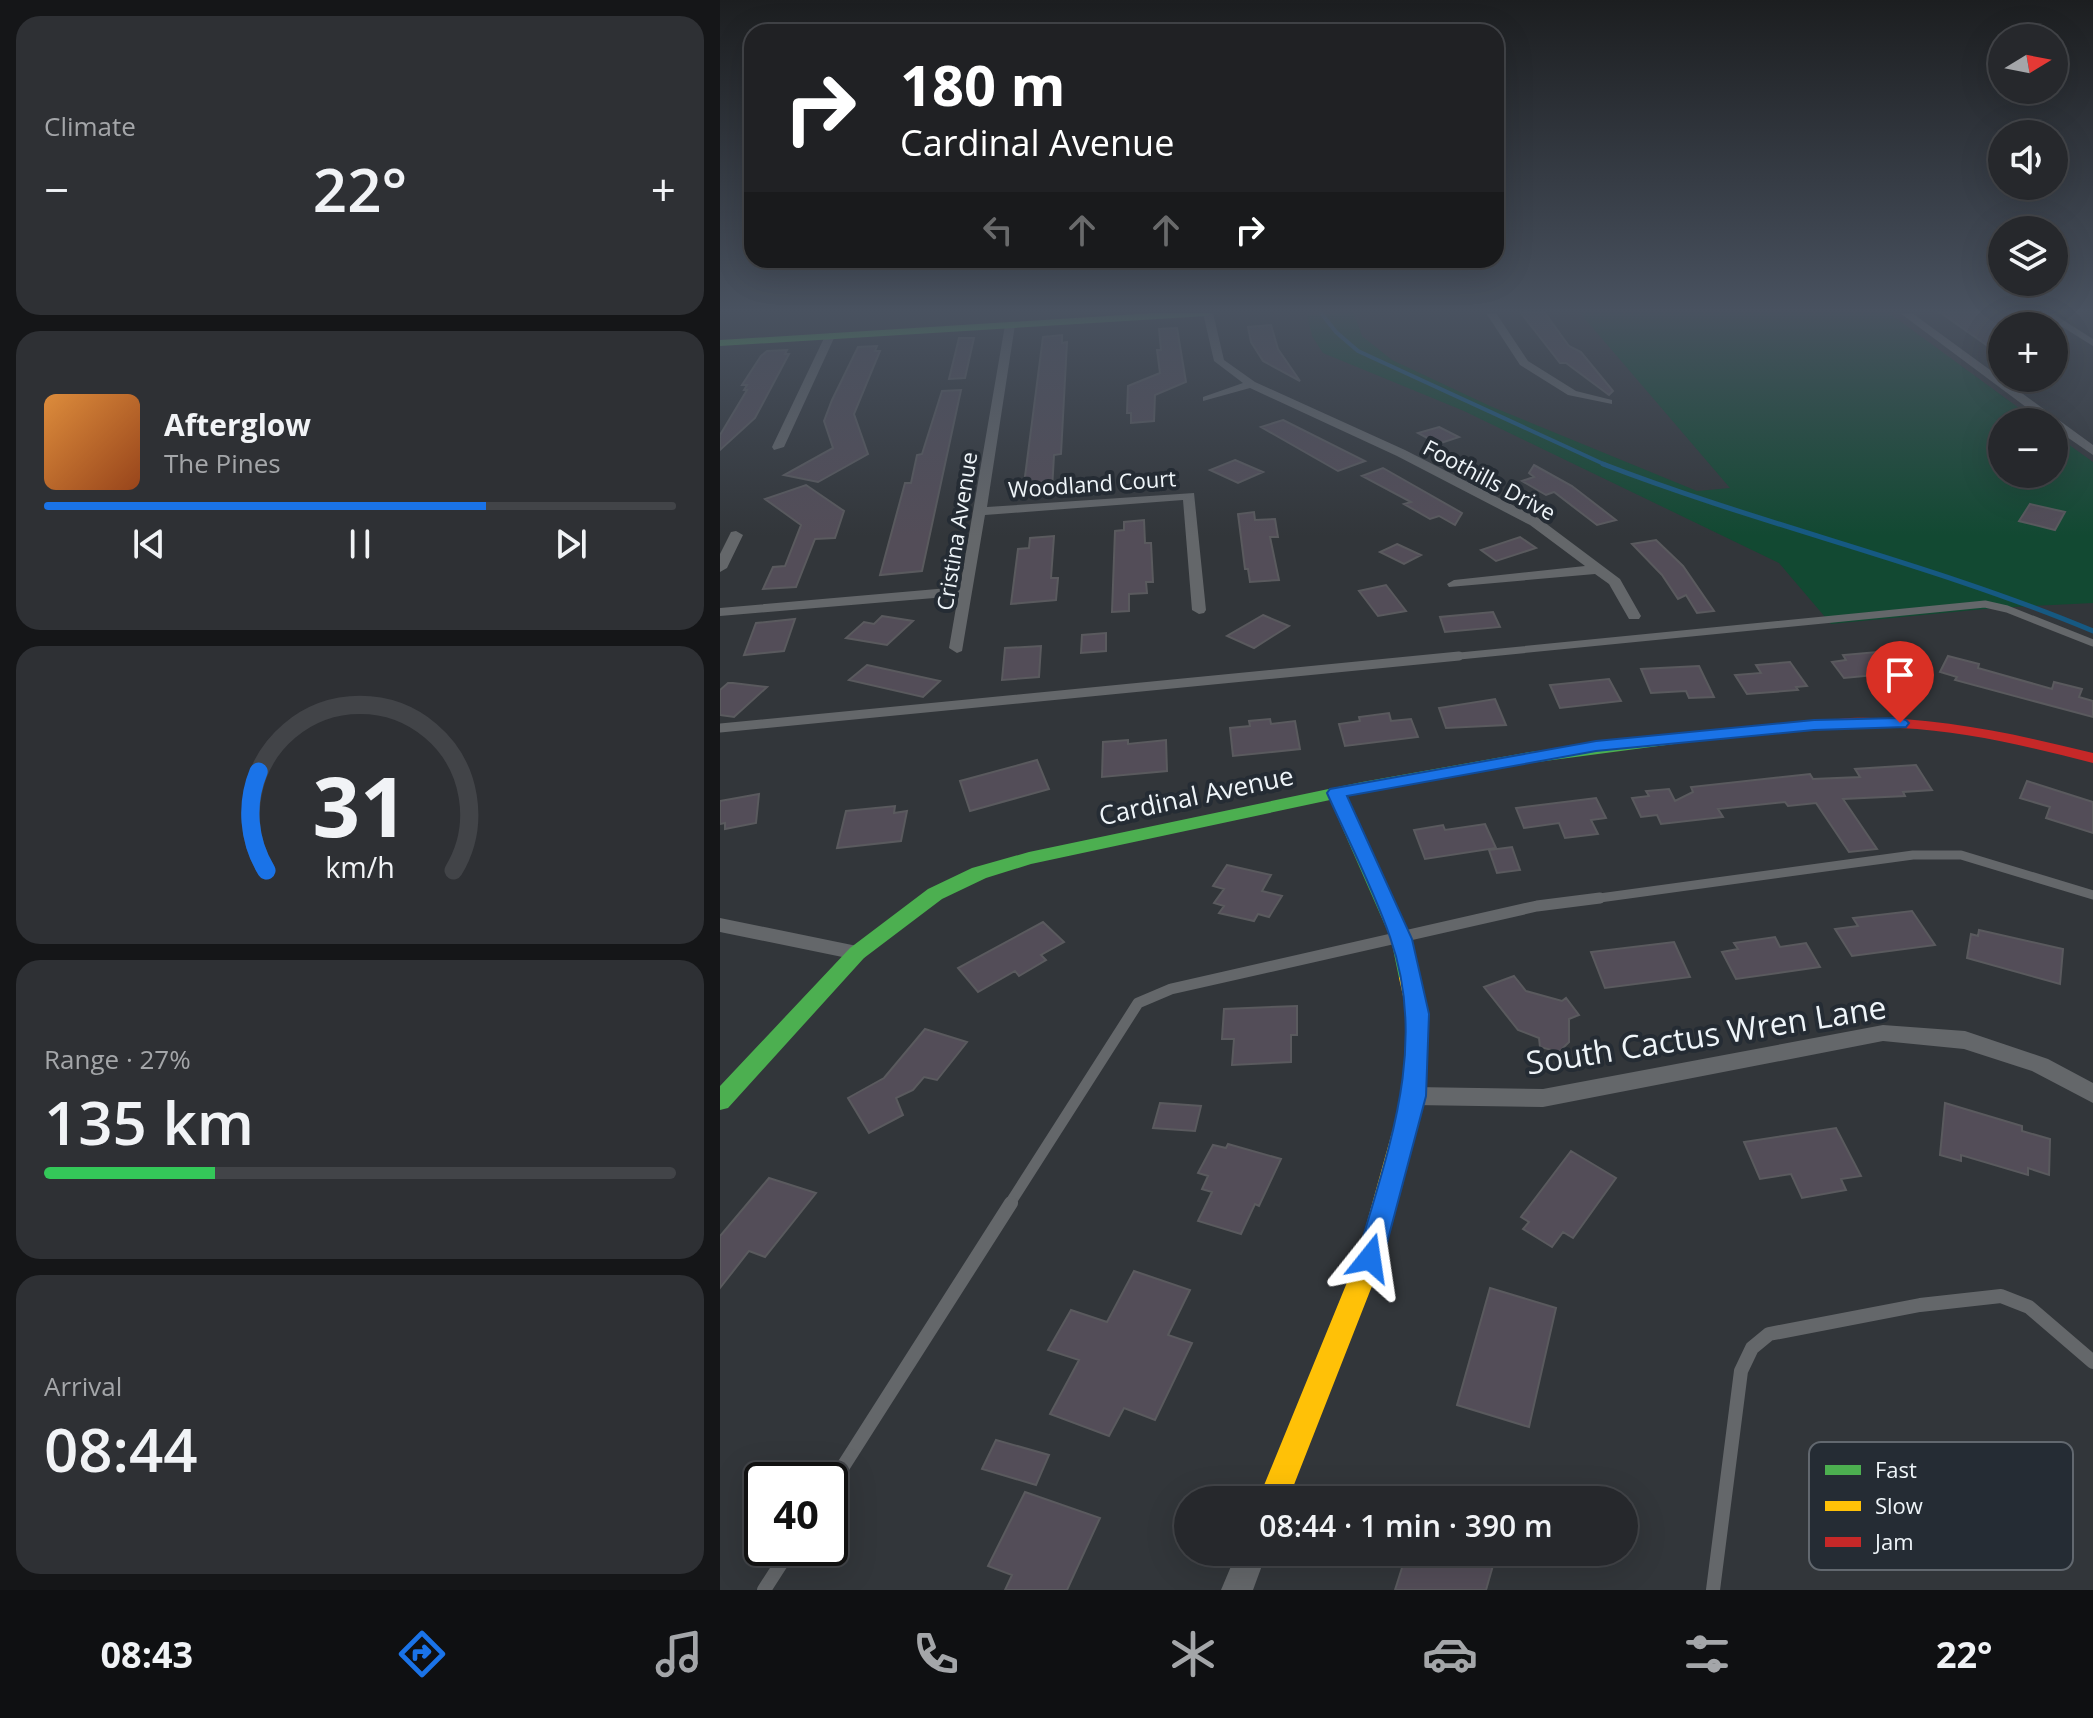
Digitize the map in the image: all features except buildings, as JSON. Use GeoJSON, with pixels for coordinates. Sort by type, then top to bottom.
{"type":"FeatureCollection","features":[{"type":"Feature","properties":{"kind":"street"},"geometry":{"type":"LineString","coordinates":[[778,447],[806,387]]}},
{"type":"Feature","properties":{"kind":"street","name":"Cristina Avenue"},"geometry":{"type":"LineString","coordinates":[[957,648],[1000,387]]}},
{"type":"Feature","properties":{"kind":"street"},"geometry":{"type":"LineString","coordinates":[[1207,399],[1242,387]]}},
{"type":"Feature","properties":{"kind":"street","name":"Foothills Drive"},"geometry":{"type":"LineString","coordinates":[[1258,387],[1401,453],[1535,522],[1615,582],[1634,616]]}},
{"type":"Feature","properties":{"kind":"street"},"geometry":{"type":"LineString","coordinates":[[1563,387],[1572,393],[1608,402]]}},
{"type":"Feature","properties":{"kind":"street"},"geometry":{"type":"LineString","coordinates":[[2006,387],[2035,408]]}},
{"type":"Feature","properties":{"kind":"street"},"geometry":{"type":"LineString","coordinates":[[2068,432],[2093,451]]}},
{"type":"Feature","properties":{"kind":"street","name":"Woodland Court"},"geometry":{"type":"LineString","coordinates":[[979,512],[1189,496],[1199,610]]}},
{"type":"Feature","properties":{"kind":"street"},"geometry":{"type":"LineString","coordinates":[[720,568],[736,535]]}},
{"type":"Feature","properties":{"kind":"street"},"geometry":{"type":"LineString","coordinates":[[1454,584],[1601,569]]}},
{"type":"Feature","properties":{"kind":"street"},"geometry":{"type":"LineString","coordinates":[[720,612],[966,591]]}},
{"type":"Feature","properties":{"kind":"street","name":"Cardinal Avenue"},"geometry":{"type":"LineString","coordinates":[[720,1101],[857,953],[935,894],[979,873],[1100,840],[1596,746],[1814,725],[1900,723],[1987,732],[2093,758]]}},
{"type":"Feature","properties":{"kind":"street"},"geometry":{"type":"LineString","coordinates":[[1279,1486],[1370,1258],[1414,1096],[1418,1014],[1401,939],[1336,793]]}},
{"type":"Feature","properties":{"kind":"street"},"geometry":{"type":"LineString","coordinates":[[720,925],[857,953]]}},
{"type":"Feature","properties":{"kind":"street","name":"South Cactus Wren Lane"},"geometry":{"type":"LineString","coordinates":[[1414,1096],[1543,1098],[1883,1033],[1965,1040],[2040,1065],[2093,1094]]}},
{"type":"Feature","properties":{"kind":"street"},"geometry":{"type":"LineString","coordinates":[[1237,1590],[1246,1566]]}},
{"type":"Feature","properties":{"kind":"lane"},"geometry":{"type":"LineString","coordinates":[[720,728],[1985,604],[2007,609],[2093,643]]}},
{"type":"Feature","properties":{"kind":"lane"},"geometry":{"type":"LineString","coordinates":[[846,1462],[1138,1003],[1171,989],[1537,906],[1934,853],[1961,855],[2093,895]]}},
{"type":"Feature","properties":{"kind":"lane"},"geometry":{"type":"LineString","coordinates":[[1713,1590],[1741,1371],[1752,1348],[1769,1334],[1920,1305],[2001,1296],[2029,1307],[2093,1362]]}},
{"type":"Feature","properties":{"kind":"lane"},"geometry":{"type":"LineString","coordinates":[[764,1590],[779,1566]]}},
{"type":"Feature","properties":{"kind":"green space"},"geometry":{"type":"Polygon","coordinates":[[[1406,387],[1450,387],[1697,491],[1730,488],[1644,387],[1988,387],[1988,392],[1997,392],[2019,408],[1988,408],[1988,488],[2068,488],[2068,444],[2093,462],[2093,603],[1995,608],[1831,624],[1779,563],[1464,411],[1406,387]]]}},
{"type":"Feature","properties":{"kind":"waterway"},"geometry":{"type":"LineString","coordinates":[[1437,387],[1606,465]]}},
{"type":"Feature","properties":{"kind":"waterway"},"geometry":{"type":"LineString","coordinates":[[1606,465],[1725,507],[1972,585],[2093,631]]}},
{"type":"Feature","properties":{"kind":"traffic: fast"},"geometry":{"type":"LineString","coordinates":[[720,1101],[857,953],[935,894],[979,873],[1029,858],[1362,788],[1530,758],[1698,736]]}},
{"type":"Feature","properties":{"kind":"traffic: fast"},"geometry":{"type":"LineString","coordinates":[[1336,793],[1401,939],[1410,978]]}},
{"type":"Feature","properties":{"kind":"traffic: slow"},"geometry":{"type":"LineString","coordinates":[[1279,1486],[1370,1258],[1414,1096],[1418,1014],[1410,978]]}},
{"type":"Feature","properties":{"kind":"traffic: jam"},"geometry":{"type":"LineString","coordinates":[[1698,736],[1824,724],[1900,723],[1973,731],[2093,758]]}},
{"type":"Feature","properties":{"kind":"route"},"geometry":{"type":"LineString","coordinates":[[1370,1258],[1414,1096],[1418,1014],[1401,939],[1336,793],[1596,746],[1814,725],[1900,723]]}}]}
